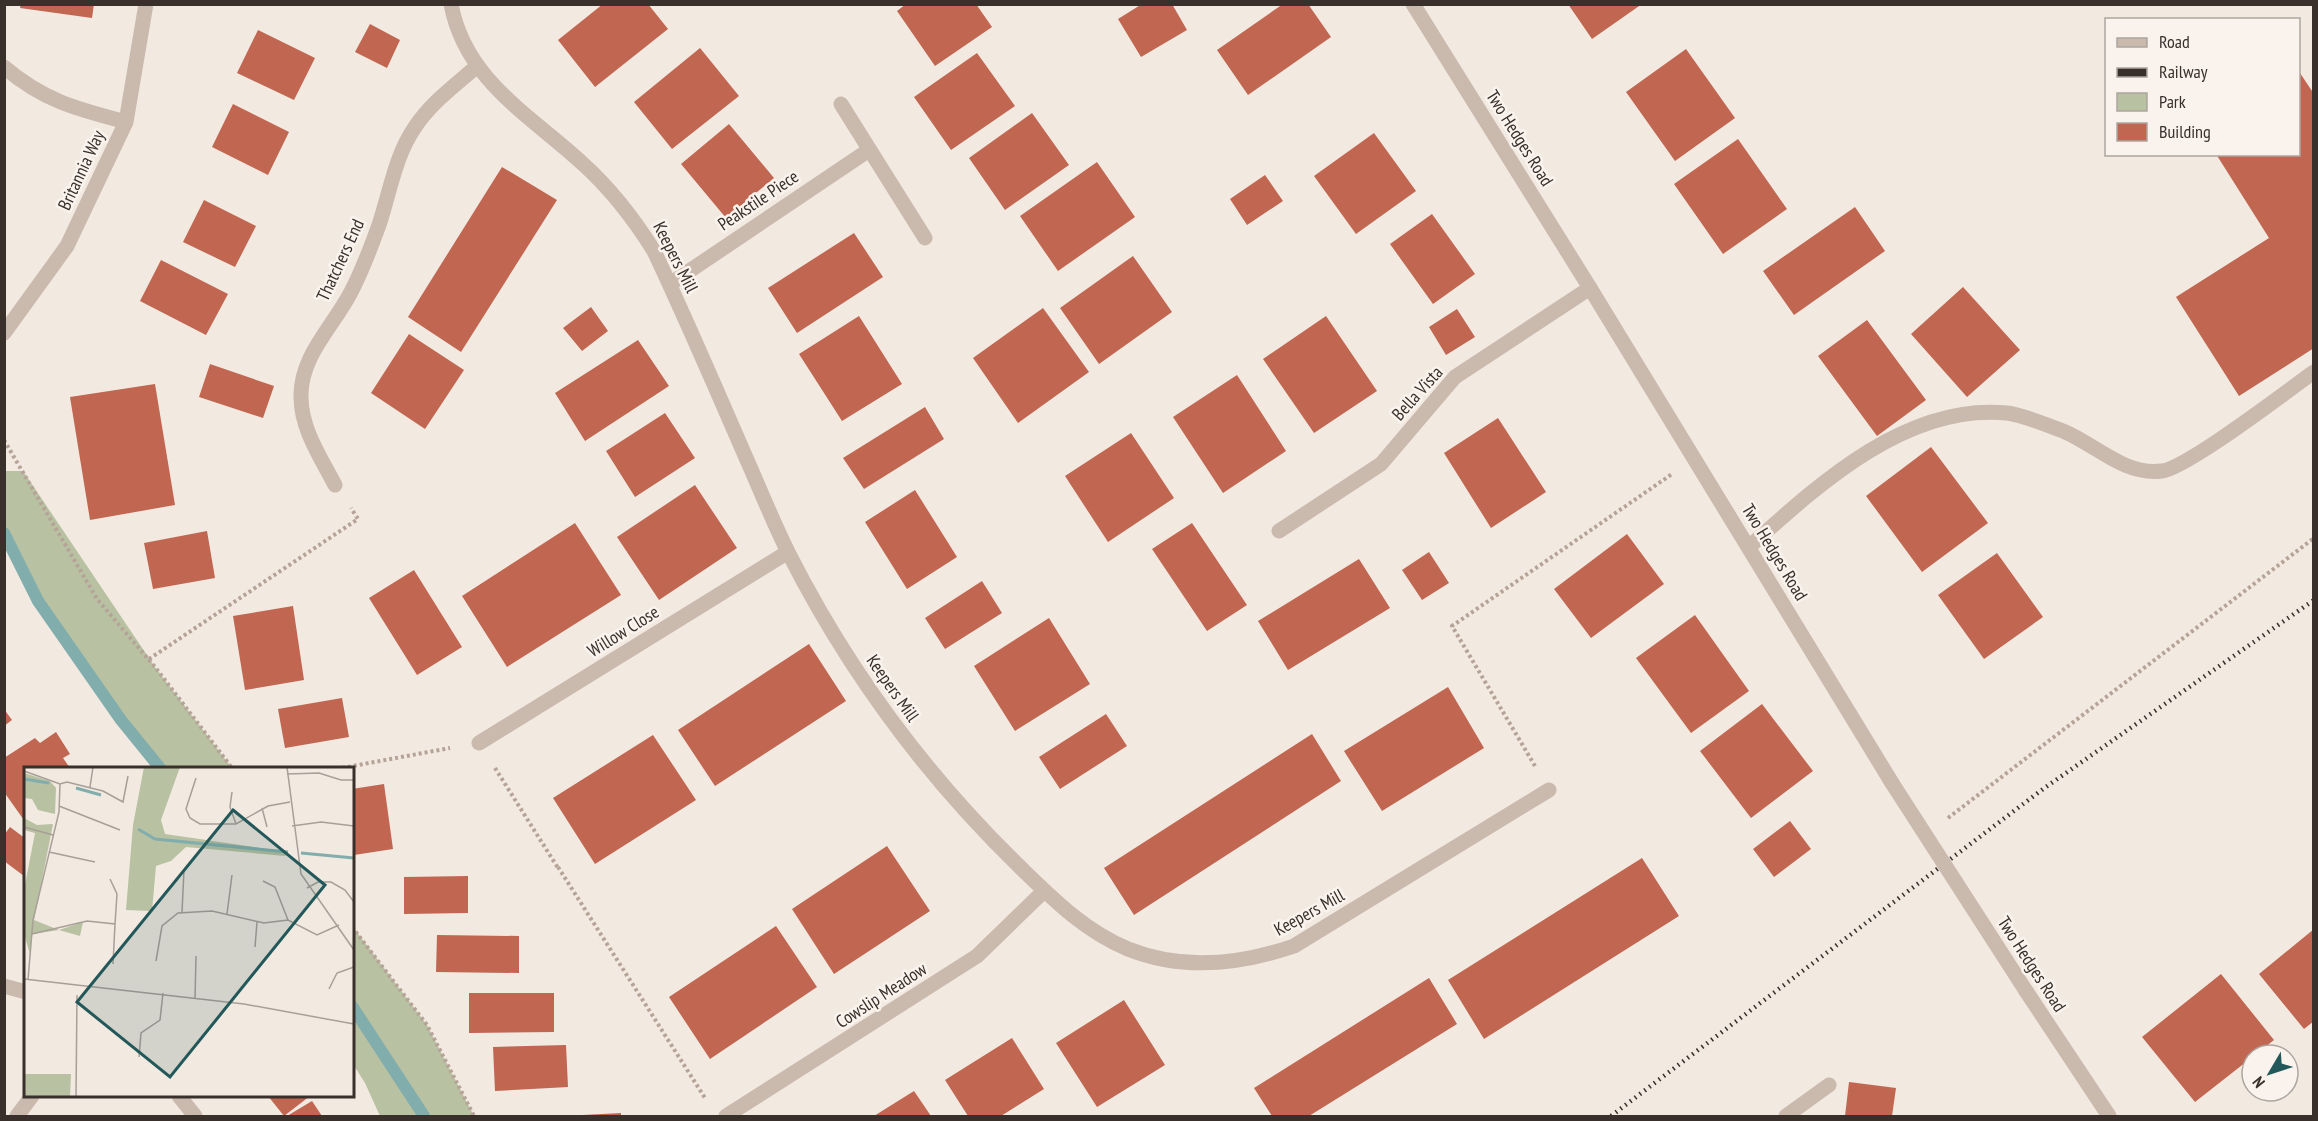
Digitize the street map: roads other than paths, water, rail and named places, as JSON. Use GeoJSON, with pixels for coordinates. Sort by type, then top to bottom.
{"type":"FeatureCollection","features":[{"type":"Feature","properties":{"kind":"street","name":"Britannia Way"},"geometry":{"type":"LineString","coordinates":[[4,333],[67,246],[126,122],[146,4]]}},
{"type":"Feature","properties":{"kind":"street","name":"Keepers Mill"},"geometry":{"type":"LineString","coordinates":[[451,4],[462,42],[476,67],[506,100],[583,163],[610,191],[648,241],[670,284],[788,552],[858,673],[898,730],[991,839],[1069,914],[1097,933],[1128,949],[1161,959],[1195,964],[1229,963],[1262,957],[1294,946],[1549,790]]}},
{"type":"Feature","properties":{"kind":"street","name":"Two Hedges Road"},"geometry":{"type":"LineString","coordinates":[[1413,4],[1590,288],[1892,783],[2109,1116]]}},
{"type":"Feature","properties":{"kind":"street"},"geometry":{"type":"LineString","coordinates":[[4,67],[38,92],[62,105],[126,122]]}},
{"type":"Feature","properties":{"kind":"street","name":"Thatchers End"},"geometry":{"type":"LineString","coordinates":[[335,485],[304,420],[301,397],[307,362],[351,292],[379,225],[398,161],[414,129],[432,105],[476,67]]}},
{"type":"Feature","properties":{"kind":"street"},"geometry":{"type":"LineString","coordinates":[[841,104],[925,238]]}},
{"type":"Feature","properties":{"kind":"street","name":"Peakstile Piece"},"geometry":{"type":"LineString","coordinates":[[670,284],[868,150]]}},
{"type":"Feature","properties":{"kind":"street","name":"Bella Vista"},"geometry":{"type":"LineString","coordinates":[[1279,531],[1381,464],[1455,377],[1590,288]]}},
{"type":"Feature","properties":{"kind":"street"},"geometry":{"type":"LineString","coordinates":[[1749,547],[1825,480],[1876,446],[1938,421],[1965,413],[2008,413],[2065,432],[2133,469],[2163,471],[2193,456],[2313,372]]}},
{"type":"Feature","properties":{"kind":"street","name":"Willow Close"},"geometry":{"type":"LineString","coordinates":[[479,743],[788,552]]}},
{"type":"Feature","properties":{"kind":"street","name":"Cowslip Meadow"},"geometry":{"type":"LineString","coordinates":[[726,1116],[977,956],[1044,891]]}},
{"type":"Feature","properties":{"kind":"street"},"geometry":{"type":"LineString","coordinates":[[4,986],[24,991]]}},
{"type":"Feature","properties":{"kind":"street"},"geometry":{"type":"LineString","coordinates":[[1786,1116],[1829,1085]]}},
{"type":"Feature","properties":{"kind":"street"},"geometry":{"type":"LineString","coordinates":[[17,1116],[31,1097]]}},
{"type":"Feature","properties":{"kind":"street"},"geometry":{"type":"LineString","coordinates":[[181,1097],[195,1116]]}},
{"type":"Feature","properties":{"kind":"waterway"},"geometry":{"type":"LineString","coordinates":[[4,533],[38,601],[121,720],[159,767]]}},
{"type":"Feature","properties":{"kind":"waterway"},"geometry":{"type":"LineString","coordinates":[[354,1009],[424,1116]]}},
{"type":"Feature","properties":{"kind":"railway"},"geometry":{"type":"LineString","coordinates":[[1611,1116],[2043,789],[2314,600]]}}]}
